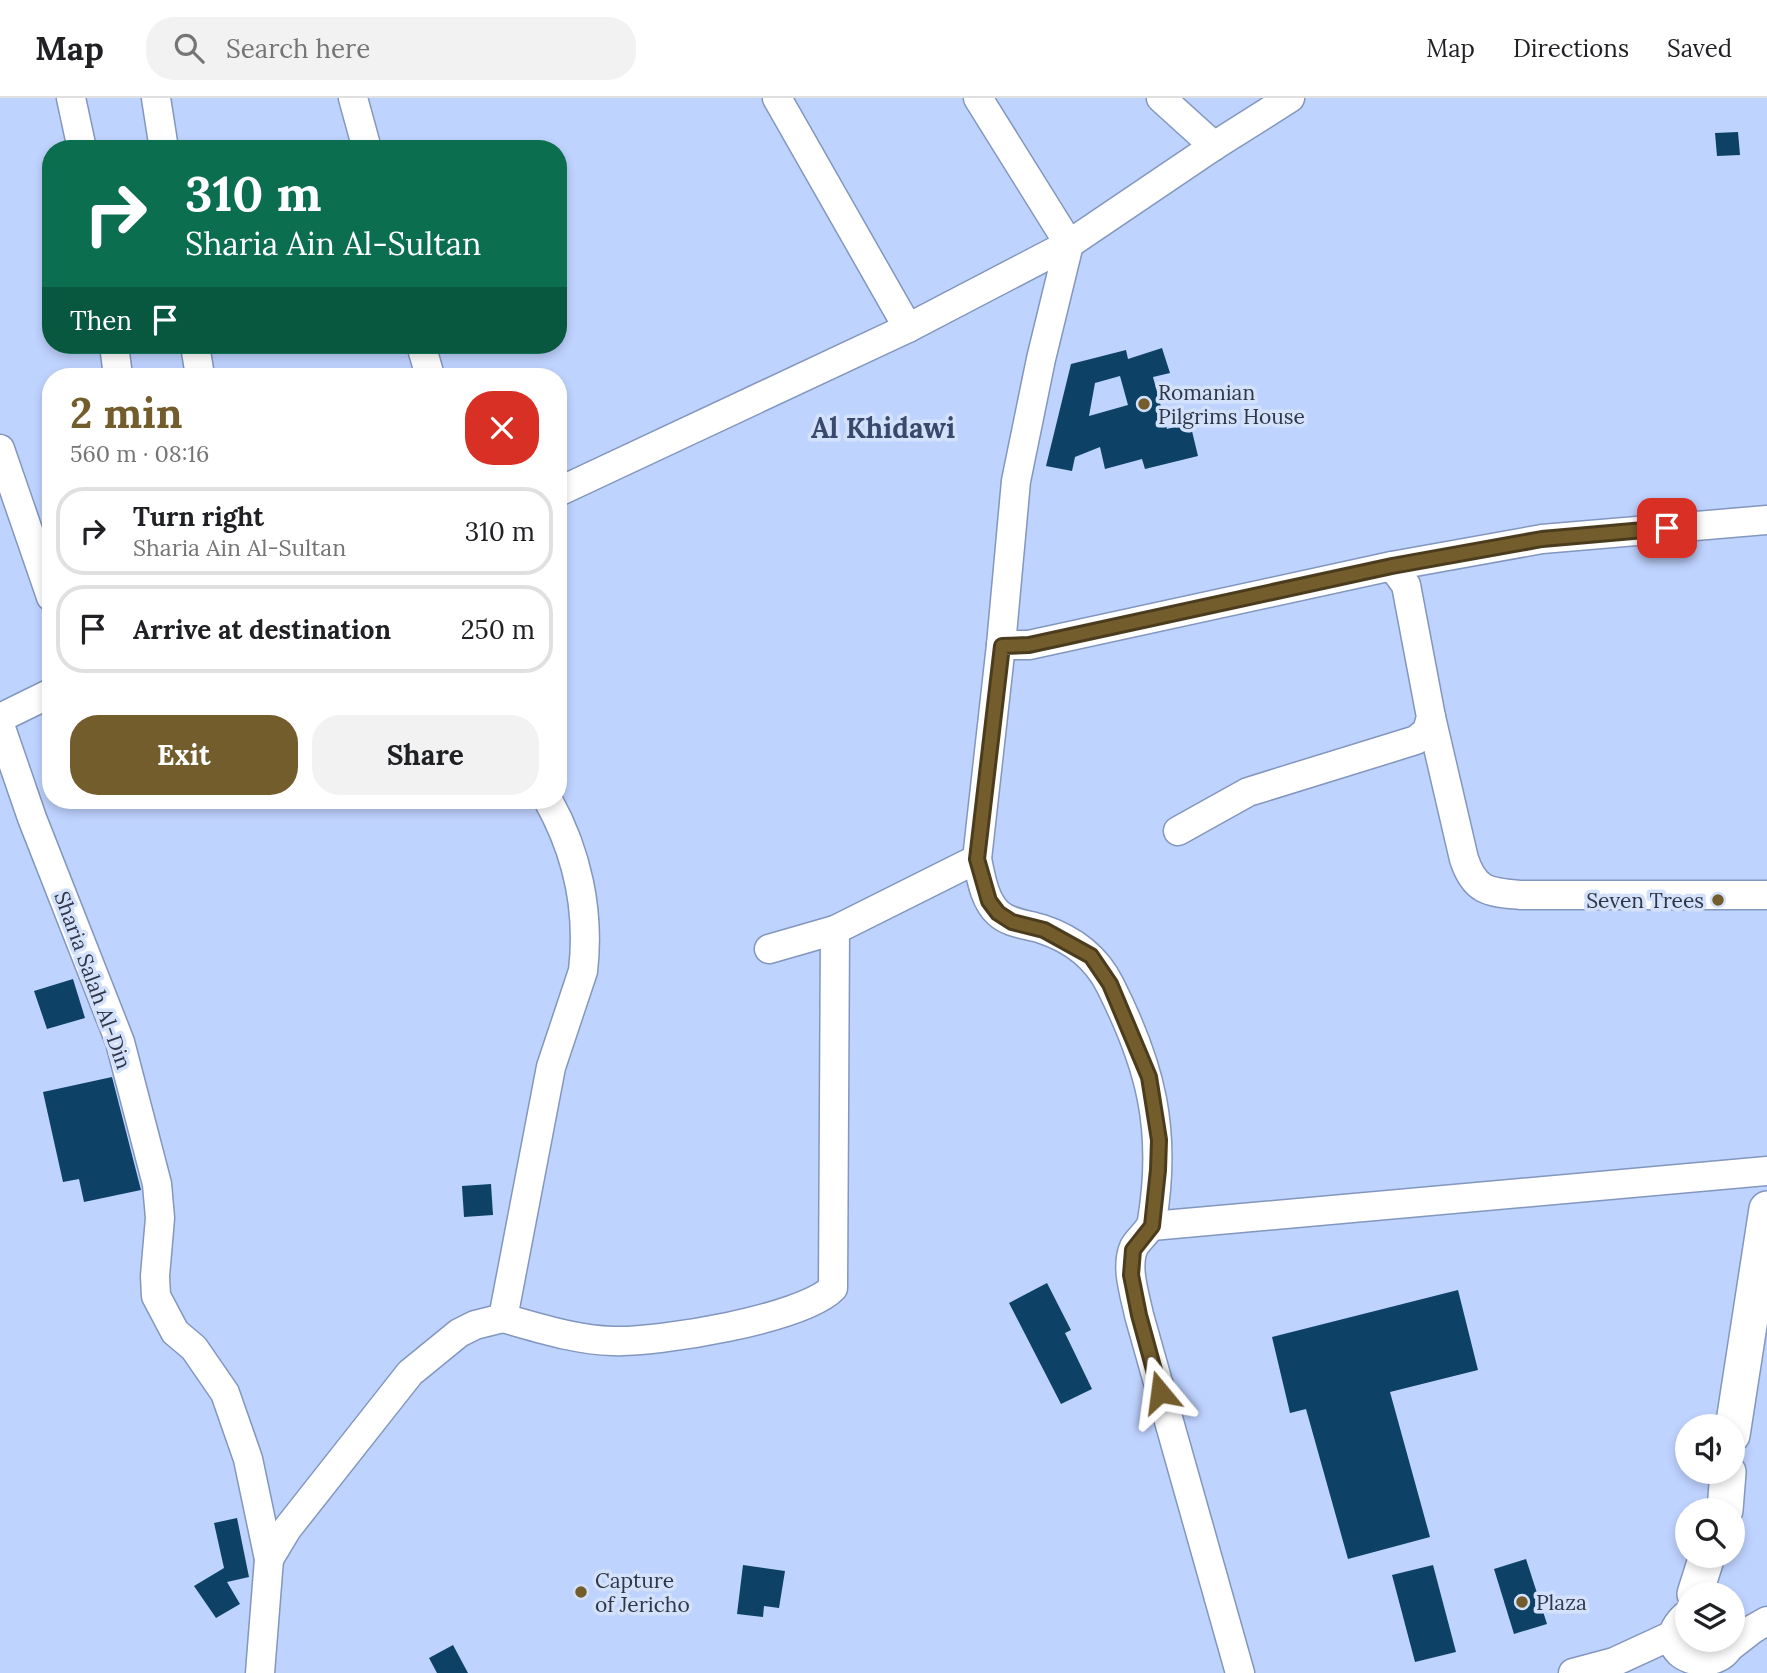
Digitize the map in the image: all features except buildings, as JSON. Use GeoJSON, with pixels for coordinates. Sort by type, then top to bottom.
{"type":"FeatureCollection","features":[{"type":"Feature","properties":{"kind":"main road"},"geometry":{"type":"LineString","coordinates":[[1735,1414],[1767,1209]]}},
{"type":"Feature","properties":{"kind":"street"},"geometry":{"type":"LineString","coordinates":[[71,98],[80,140]]}},
{"type":"Feature","properties":{"kind":"street"},"geometry":{"type":"LineString","coordinates":[[156,98],[163,140]]}},
{"type":"Feature","properties":{"kind":"street"},"geometry":{"type":"LineString","coordinates":[[353,98],[365,140]]}},
{"type":"Feature","properties":{"kind":"street"},"geometry":{"type":"LineString","coordinates":[[777,98],[908,328]]}},
{"type":"Feature","properties":{"kind":"street"},"geometry":{"type":"LineString","coordinates":[[978,98],[1069,244],[1041,359],[1016,481],[1002,646],[977,859],[989,901],[998,913],[1012,922],[1044,930],[1091,956],[1110,984],[1149,1077],[1159,1140],[1152,1226],[1133,1250],[1133,1289],[1240,1673]]}},
{"type":"Feature","properties":{"kind":"street"},"geometry":{"type":"LineString","coordinates":[[1161,98],[1214,146]]}},
{"type":"Feature","properties":{"kind":"street"},"geometry":{"type":"LineString","coordinates":[[567,488],[908,328],[1069,244],[1290,98]]}},
{"type":"Feature","properties":{"kind":"street"},"geometry":{"type":"LineString","coordinates":[[0,449],[42,542]]}},
{"type":"Feature","properties":{"kind":"street"},"geometry":{"type":"LineString","coordinates":[[1002,646],[1029,645],[1392,566],[1542,539],[1767,520]]}},
{"type":"Feature","properties":{"kind":"street"},"geometry":{"type":"LineString","coordinates":[[1392,566],[1406,585],[1423,729],[1440,758],[1472,880],[1484,889],[1521,895],[1767,895]]}},
{"type":"Feature","properties":{"kind":"street"},"geometry":{"type":"LineString","coordinates":[[0,718],[42,697]]}},
{"type":"Feature","properties":{"kind":"street","name":"Sharia Salah Al-Din"},"geometry":{"type":"LineString","coordinates":[[0,725],[32,818],[120,1042],[157,1184],[160,1218],[156,1296],[175,1332],[194,1348],[225,1393],[248,1459],[269,1559],[260,1673]]}},
{"type":"Feature","properties":{"kind":"street"},"geometry":{"type":"LineString","coordinates":[[1178,831],[1248,792],[1423,729]]}},
{"type":"Feature","properties":{"kind":"street"},"geometry":{"type":"LineString","coordinates":[[503,1318],[551,1067],[583,971],[585,957],[584,919],[577,864],[552,809]]}},
{"type":"Feature","properties":{"kind":"street"},"geometry":{"type":"LineString","coordinates":[[769,949],[835,930],[977,859]]}},
{"type":"Feature","properties":{"kind":"street"},"geometry":{"type":"LineString","coordinates":[[269,1559],[287,1529],[410,1373],[459,1333],[475,1325],[503,1318],[572,1336],[613,1341],[651,1339],[689,1334],[794,1310],[817,1300],[833,1288],[835,930]]}},
{"type":"Feature","properties":{"kind":"street"},"geometry":{"type":"LineString","coordinates":[[1152,1226],[1767,1171]]}},
{"type":"Feature","properties":{"kind":"street"},"geometry":{"type":"LineString","coordinates":[[1745,1622],[1767,1614]]}},
{"type":"Feature","properties":{"kind":"street"},"geometry":{"type":"LineString","coordinates":[[1745,1631],[1767,1621]]}},
{"type":"Feature","properties":{"kind":"street"},"geometry":{"type":"LineString","coordinates":[[1573,1673],[1675,1646]]}},
{"type":"Feature","properties":{"kind":"place","name":"Romanian Pilgrims House"},"geometry":{"type":"Point","coordinates":[1144,404]}},
{"type":"Feature","properties":{"kind":"place","name":"Seven Trees"},"geometry":{"type":"Point","coordinates":[1718,900]}},
{"type":"Feature","properties":{"kind":"place","name":"Capture of Jericho"},"geometry":{"type":"Point","coordinates":[581,1592]}},
{"type":"Feature","properties":{"kind":"place","name":"Plaza"},"geometry":{"type":"Point","coordinates":[1522,1602]}},
{"type":"Feature","properties":{"kind":"district","name":"Al Khidawi"},"geometry":{"type":"Point","coordinates":[883,428]}},
{"type":"Feature","properties":{"kind":"route"},"geometry":{"type":"LineString","coordinates":[[1160,1392],[1131,1275],[1133,1250],[1152,1226],[1158,1170],[1159,1140],[1149,1077],[1110,984],[1100,967],[1077,946],[1044,930],[1012,922],[998,913],[989,901],[977,859],[1002,646],[1029,645],[1392,566],[1542,539],[1667,528]]}}]}
